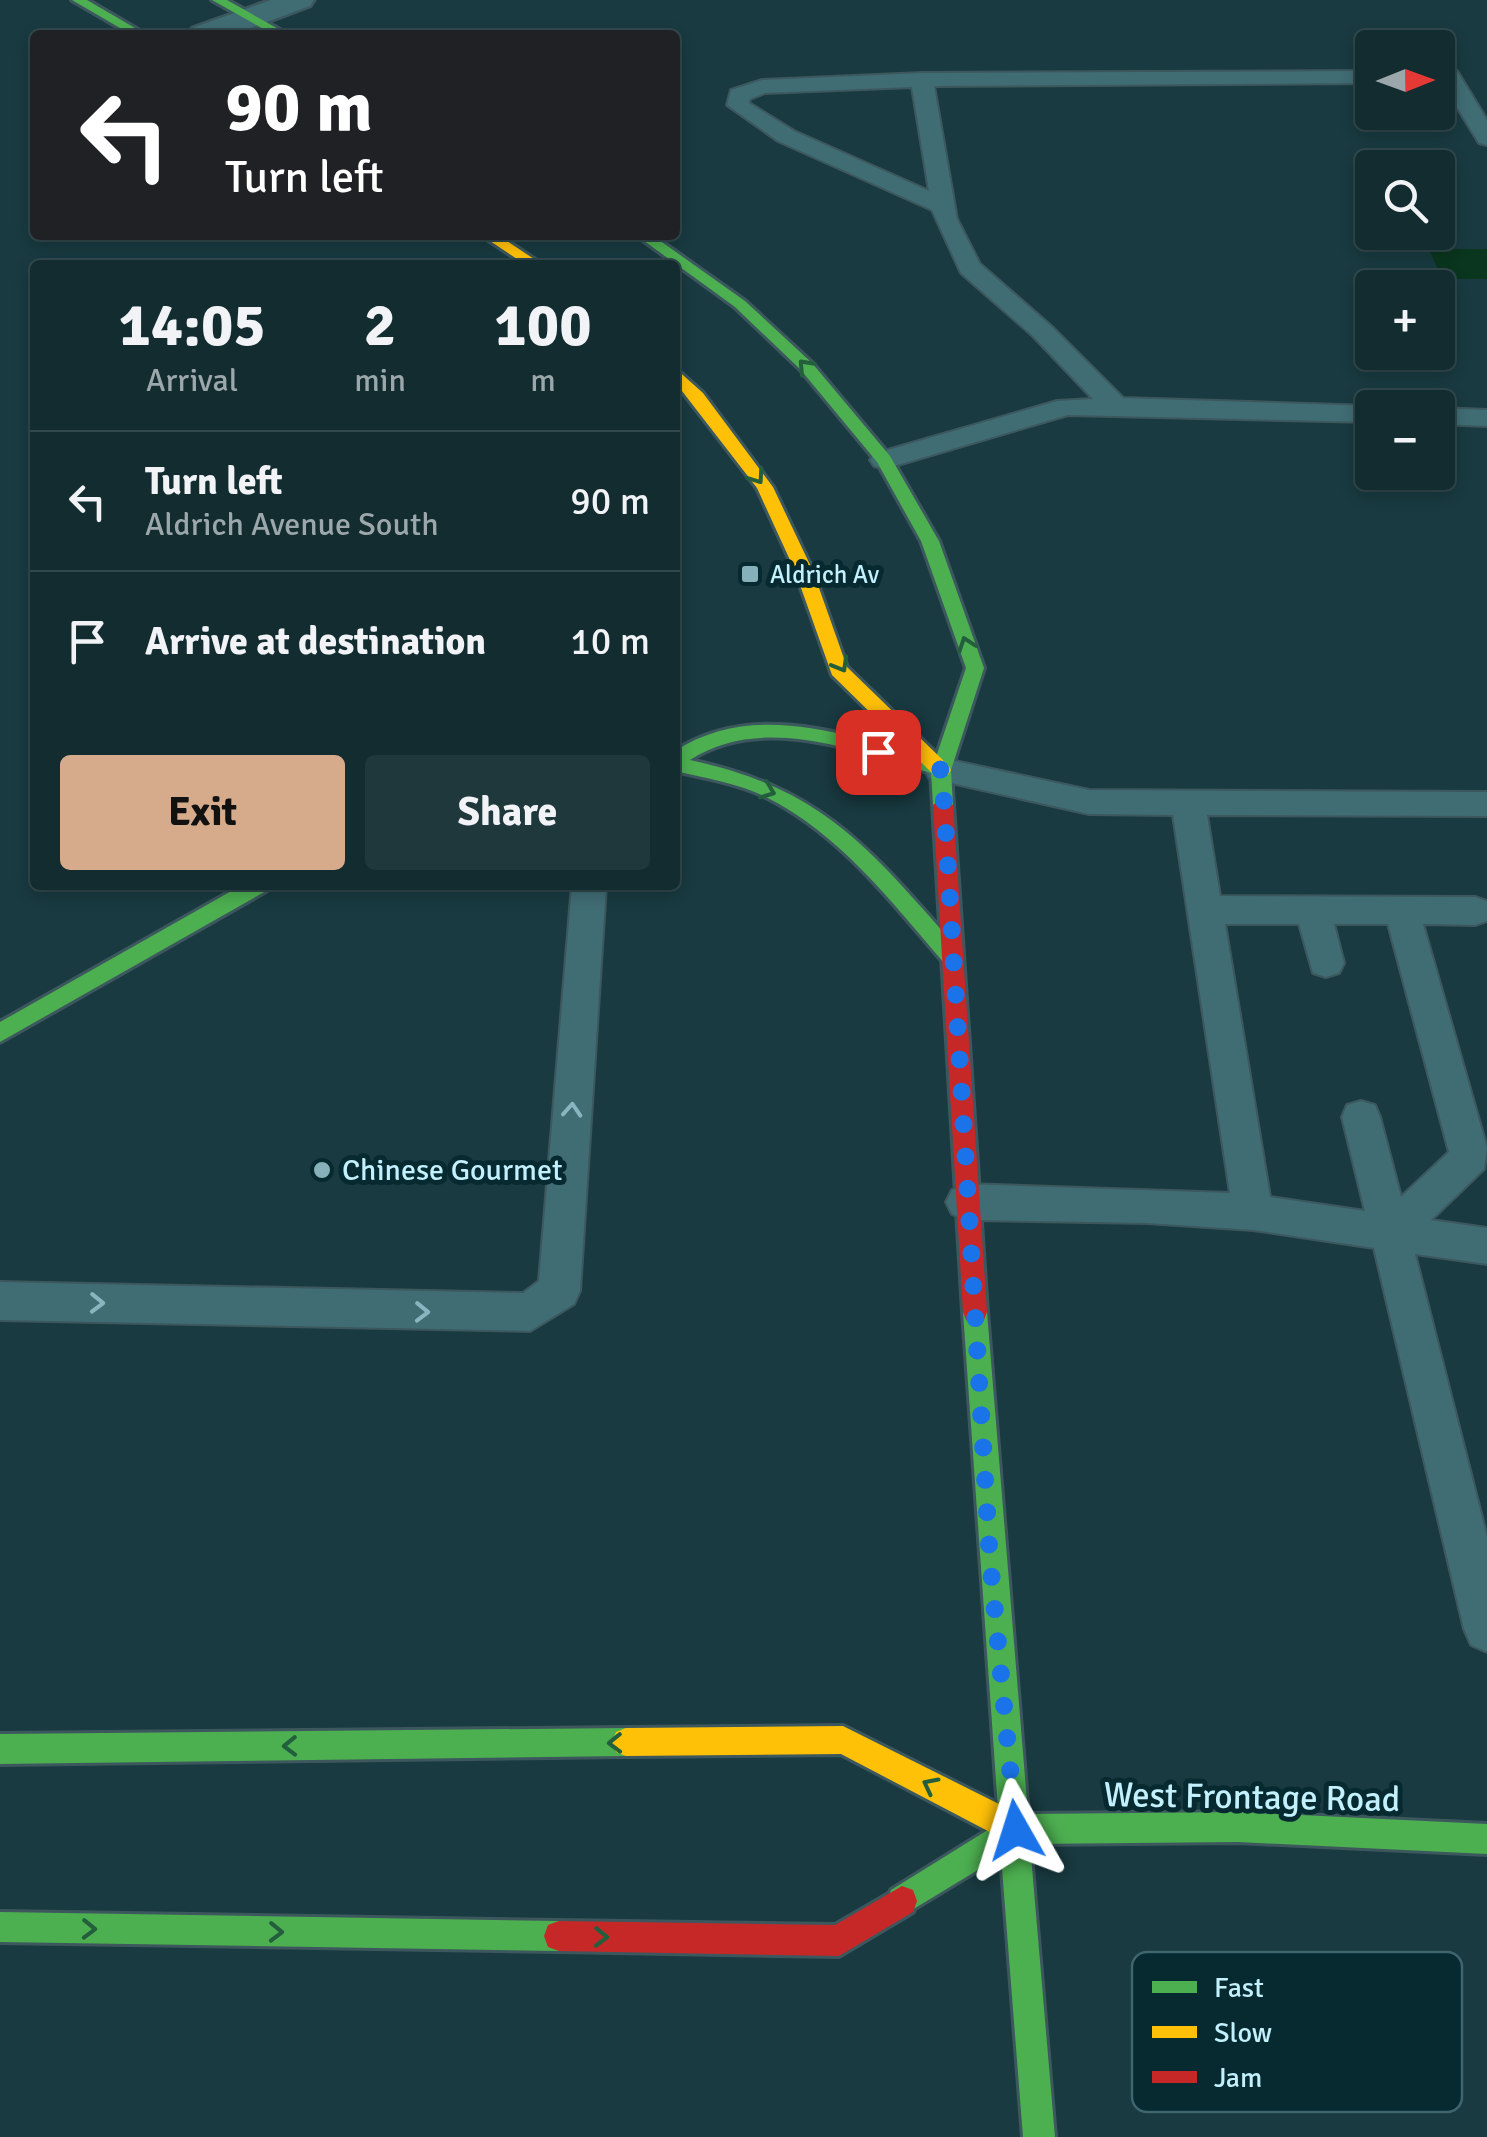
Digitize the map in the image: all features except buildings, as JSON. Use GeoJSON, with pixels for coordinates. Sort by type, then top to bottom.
{"type":"FeatureCollection","features":[{"type":"Feature","properties":{"kind":"main road"},"geometry":{"type":"LineString","coordinates":[[78,0],[132,30]]}},
{"type":"Feature","properties":{"kind":"main road"},"geometry":{"type":"LineString","coordinates":[[218,0],[274,30]]}},
{"type":"Feature","properties":{"kind":"main road"},"geometry":{"type":"LineString","coordinates":[[496,240],[528,260]]}},
{"type":"Feature","properties":{"kind":"main road"},"geometry":{"type":"LineString","coordinates":[[650,240],[679,260]]}},
{"type":"Feature","properties":{"kind":"main road"},"geometry":{"type":"LineString","coordinates":[[680,261],[726,293],[806,366],[884,460],[930,541],[975,668],[942,770],[990,1560],[1040,2137]]}},
{"type":"Feature","properties":{"kind":"main road"},"geometry":{"type":"LineString","coordinates":[[680,378],[765,487],[804,571],[839,670],[942,770]]}},
{"type":"Feature","properties":{"kind":"main road"},"geometry":{"type":"LineString","coordinates":[[680,759],[712,739],[771,731],[846,742],[942,770]]}},
{"type":"Feature","properties":{"kind":"main road"},"geometry":{"type":"LineString","coordinates":[[680,763],[784,797],[850,845],[952,957]]}},
{"type":"Feature","properties":{"kind":"main road"},"geometry":{"type":"LineString","coordinates":[[0,1033],[250,890]]}},
{"type":"Feature","properties":{"kind":"main road"},"geometry":{"type":"LineString","coordinates":[[0,1749],[843,1740],[1016,1830]]}},
{"type":"Feature","properties":{"kind":"main road","name":"West Frontage Road"},"geometry":{"type":"LineString","coordinates":[[1016,1830],[1238,1826],[1487,1839]]}},
{"type":"Feature","properties":{"kind":"main road"},"geometry":{"type":"LineString","coordinates":[[0,1928],[839,1940],[1016,1830]]}},
{"type":"Feature","properties":{"kind":"street"},"geometry":{"type":"LineString","coordinates":[[216,30],[299,0]]}},
{"type":"Feature","properties":{"kind":"lane"},"geometry":{"type":"LineString","coordinates":[[943,206],[786,136],[738,106],[738,95],[762,87],[922,80],[1355,77]]}},
{"type":"Feature","properties":{"kind":"lane"},"geometry":{"type":"LineString","coordinates":[[922,80],[945,219],[970,268],[1042,331],[1114,406]]}},
{"type":"Feature","properties":{"kind":"lane"},"geometry":{"type":"LineString","coordinates":[[1455,81],[1487,138]]}},
{"type":"Feature","properties":{"kind":"lane"},"geometry":{"type":"LineString","coordinates":[[884,460],[1068,407],[1355,413]]}},
{"type":"Feature","properties":{"kind":"lane"},"geometry":{"type":"LineString","coordinates":[[1455,417],[1487,418]]}},
{"type":"Feature","properties":{"kind":"lane"},"geometry":{"type":"LineString","coordinates":[[942,770],[1089,802],[1487,804]]}},
{"type":"Feature","properties":{"kind":"lane"},"geometry":{"type":"LineString","coordinates":[[1188,802],[1253,1212]]}},
{"type":"Feature","properties":{"kind":"lane"},"geometry":{"type":"LineString","coordinates":[[0,1301],[530,1312],[559,1291],[590,890]]}},
{"type":"Feature","properties":{"kind":"lane"},"geometry":{"type":"LineString","coordinates":[[1204,910],[1476,912]]}},
{"type":"Feature","properties":{"kind":"lane"},"geometry":{"type":"LineString","coordinates":[[1314,910],[1326,963]]}},
{"type":"Feature","properties":{"kind":"lane"},"geometry":{"type":"LineString","coordinates":[[1390,1233],[1470,1157],[1402,911]]}},
{"type":"Feature","properties":{"kind":"lane"},"geometry":{"type":"LineString","coordinates":[[1361,1117],[1487,1629]]}},
{"type":"Feature","properties":{"kind":"lane"},"geometry":{"type":"LineString","coordinates":[[966,1202],[1147,1205],[1253,1212],[1487,1246]]}},
{"type":"Feature","properties":{"kind":"shaded area"},"geometry":{"type":"Polygon","coordinates":[[[1487,249],[1487,279],[1455,279],[1455,270],[1438,270],[1429,250],[1487,249]]]}},
{"type":"Feature","properties":{"kind":"traffic: fast"},"geometry":{"type":"LineString","coordinates":[[78,0],[132,30]]}},
{"type":"Feature","properties":{"kind":"traffic: fast"},"geometry":{"type":"LineString","coordinates":[[218,0],[274,30]]}},
{"type":"Feature","properties":{"kind":"traffic: fast"},"geometry":{"type":"LineString","coordinates":[[650,240],[678,260]]}},
{"type":"Feature","properties":{"kind":"traffic: fast"},"geometry":{"type":"LineString","coordinates":[[680,261],[740,304],[806,366],[884,460],[930,541],[975,668],[941,770],[943,805]]}},
{"type":"Feature","properties":{"kind":"traffic: fast"},"geometry":{"type":"LineString","coordinates":[[680,757],[709,740],[736,733],[793,732],[851,743],[934,767]]}},
{"type":"Feature","properties":{"kind":"traffic: fast"},"geometry":{"type":"LineString","coordinates":[[680,765],[760,786],[823,823],[870,865],[952,957]]}},
{"type":"Feature","properties":{"kind":"traffic: fast"},"geometry":{"type":"LineString","coordinates":[[0,1033],[250,890]]}},
{"type":"Feature","properties":{"kind":"traffic: fast"},"geometry":{"type":"LineString","coordinates":[[975,1312],[1039,2137]]}},
{"type":"Feature","properties":{"kind":"traffic: fast"},"geometry":{"type":"LineString","coordinates":[[0,1749],[626,1742]]}},
{"type":"Feature","properties":{"kind":"traffic: fast"},"geometry":{"type":"LineString","coordinates":[[1016,1829],[1238,1827],[1487,1839]]}},
{"type":"Feature","properties":{"kind":"traffic: fast"},"geometry":{"type":"LineString","coordinates":[[902,1901],[1016,1829]]}},
{"type":"Feature","properties":{"kind":"traffic: fast"},"geometry":{"type":"LineString","coordinates":[[0,1927],[559,1936]]}},
{"type":"Feature","properties":{"kind":"traffic: slow"},"geometry":{"type":"LineString","coordinates":[[496,240],[528,260]]}},
{"type":"Feature","properties":{"kind":"traffic: slow"},"geometry":{"type":"LineString","coordinates":[[680,378],[765,487],[804,571],[839,670],[941,770]]}},
{"type":"Feature","properties":{"kind":"traffic: slow"},"geometry":{"type":"LineString","coordinates":[[626,1742],[843,1740],[1016,1829]]}},
{"type":"Feature","properties":{"kind":"traffic: jam"},"geometry":{"type":"LineString","coordinates":[[943,805],[975,1312]]}},
{"type":"Feature","properties":{"kind":"traffic: jam"},"geometry":{"type":"LineString","coordinates":[[559,1936],[839,1941],[902,1901]]}},
{"type":"Feature","properties":{"kind":"place","name":"Aldrich Av"},"geometry":{"type":"Point","coordinates":[750,574]}},
{"type":"Feature","properties":{"kind":"place","name":"Chinese Gourmet"},"geometry":{"type":"Point","coordinates":[322,1170]}},
{"type":"Feature","properties":{"kind":"route"},"geometry":{"type":"LineString","coordinates":[[878,752],[942,770],[990,1560],[1016,1830]]}}]}
